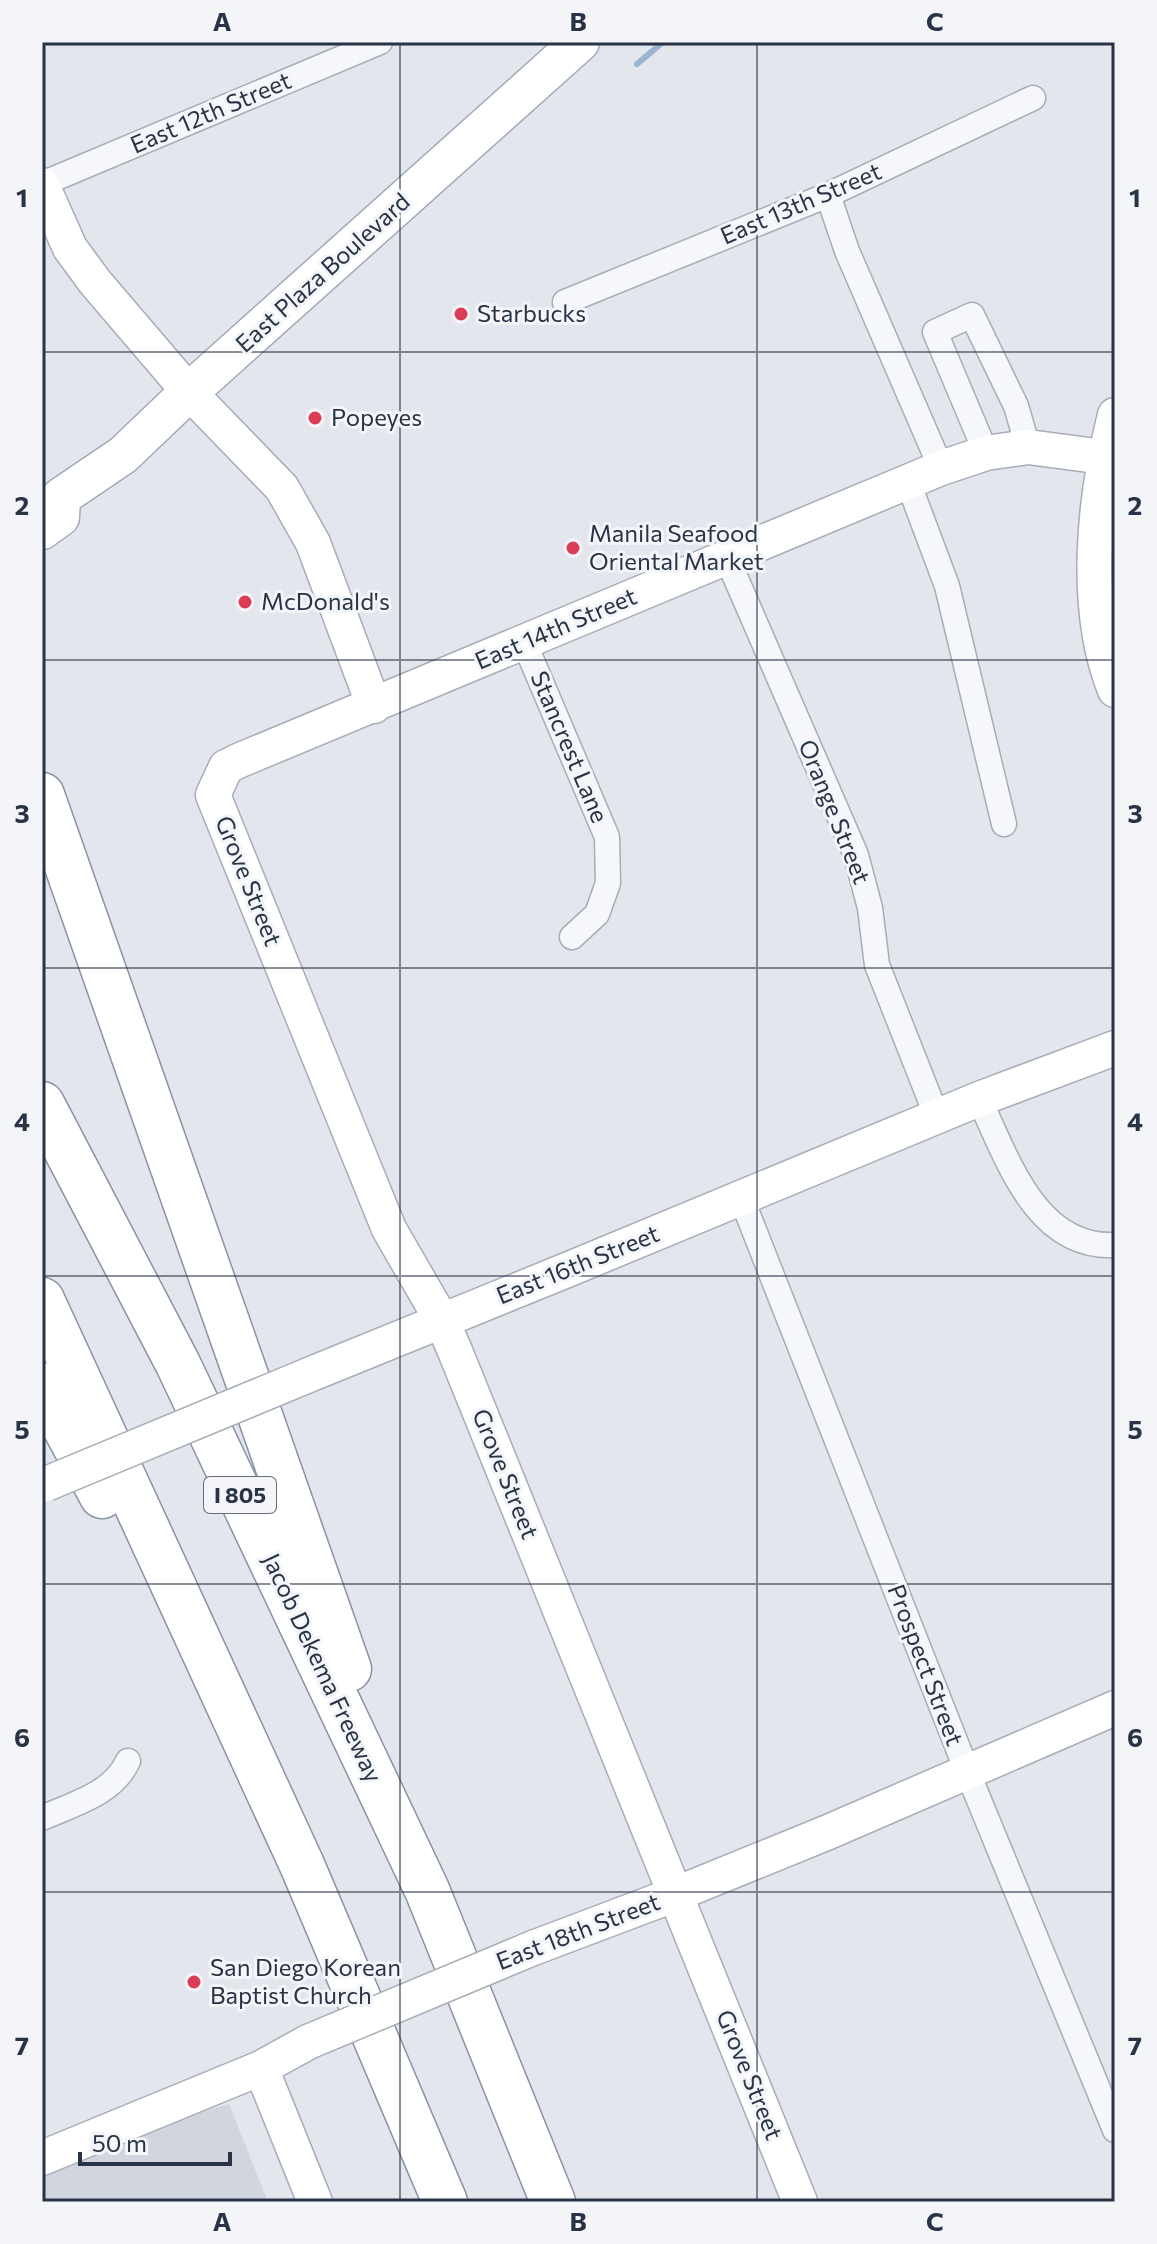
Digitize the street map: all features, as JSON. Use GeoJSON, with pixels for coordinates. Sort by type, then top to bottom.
{"type":"FeatureCollection","features":[{"type":"Feature","properties":{"kind":"highway"},"geometry":{"type":"LineString","coordinates":[[42,795],[427,1890]]}},
{"type":"Feature","properties":{"kind":"highway","name":"Jacob Dekema Freeway"},"geometry":{"type":"LineString","coordinates":[[42,1104],[178,1364],[427,1890],[553,2202]]}},
{"type":"Feature","properties":{"kind":"highway"},"geometry":{"type":"LineString","coordinates":[[42,1300],[314,1894],[445,2202]]}},
{"type":"Feature","properties":{"kind":"highway"},"geometry":{"type":"LineString","coordinates":[[42,1385],[142,1569],[229,1745],[314,1894]]}},
{"type":"Feature","properties":{"kind":"main road","name":"East Plaza Boulevard"},"geometry":{"type":"LineString","coordinates":[[42,530],[60,517],[51,492],[123,455],[189,392],[580,42]]}},
{"type":"Feature","properties":{"kind":"street","name":"East 12th Street"},"geometry":{"type":"LineString","coordinates":[[42,184],[380,42]]}},
{"type":"Feature","properties":{"kind":"street","name":"East 13th Street"},"geometry":{"type":"LineString","coordinates":[[565,302],[828,195],[1033,98]]}},
{"type":"Feature","properties":{"kind":"street"},"geometry":{"type":"LineString","coordinates":[[42,184],[70,248],[95,282],[189,392],[282,488],[313,543],[374,706]]}},
{"type":"Feature","properties":{"kind":"street"},"geometry":{"type":"LineString","coordinates":[[828,195],[847,251],[941,468]]}},
{"type":"Feature","properties":{"kind":"street"},"geometry":{"type":"LineString","coordinates":[[986,453],[935,332],[972,315],[1016,406],[1028,447]]}},
{"type":"Feature","properties":{"kind":"street"},"geometry":{"type":"LineString","coordinates":[[1115,415],[1104,457],[1094,533],[1097,616],[1115,690]]}},
{"type":"Feature","properties":{"kind":"street","name":"East 14th Street"},"geometry":{"type":"LineString","coordinates":[[238,761],[941,468],[986,453],[1028,447],[1104,457]]}},
{"type":"Feature","properties":{"kind":"street"},"geometry":{"type":"LineString","coordinates":[[908,482],[947,586],[1004,824]]}},
{"type":"Feature","properties":{"kind":"street","name":"Orange Street"},"geometry":{"type":"LineString","coordinates":[[727,558],[856,855],[870,908],[877,965],[937,1117]]}},
{"type":"Feature","properties":{"kind":"street","name":"Stancrest Lane"},"geometry":{"type":"LineString","coordinates":[[524,642],[607,837],[608,883],[597,914],[572,937]]}},
{"type":"Feature","properties":{"kind":"street","name":"Grove Street"},"geometry":{"type":"LineString","coordinates":[[238,761],[226,767],[213,795],[389,1229],[441,1319],[800,2202]]}},
{"type":"Feature","properties":{"kind":"street","name":"East 16th Street"},"geometry":{"type":"LineString","coordinates":[[44,1485],[979,1099],[1115,1048]]}},
{"type":"Feature","properties":{"kind":"street"},"geometry":{"type":"LineString","coordinates":[[979,1099],[1028,1198],[1054,1226],[1094,1244],[1115,1245]]}},
{"type":"Feature","properties":{"kind":"street","name":"Prospect Street"},"geometry":{"type":"LineString","coordinates":[[741,1197],[967,1771],[1115,2130]]}},
{"type":"Feature","properties":{"kind":"street","name":"East 18th Street"},"geometry":{"type":"LineString","coordinates":[[42,2158],[261,2068],[308,2042],[533,1948],[826,1833],[1115,1708]]}},
{"type":"Feature","properties":{"kind":"street"},"geometry":{"type":"LineString","coordinates":[[42,1818],[100,1792],[123,1773],[128,1761]]}},
{"type":"Feature","properties":{"kind":"street"},"geometry":{"type":"LineString","coordinates":[[261,2068],[315,2202]]}},
{"type":"Feature","properties":{"kind":"shaded area"},"geometry":{"type":"Polygon","coordinates":[[[229,2104],[268,2202],[42,2202],[42,2175],[195,2114],[229,2104]]]}},
{"type":"Feature","properties":{"kind":"waterway"},"geometry":{"type":"LineString","coordinates":[[637,64],[663,42]]}},
{"type":"Feature","properties":{"kind":"place","name":"Starbucks"},"geometry":{"type":"Point","coordinates":[461,314]}},
{"type":"Feature","properties":{"kind":"place","name":"Popeyes"},"geometry":{"type":"Point","coordinates":[315,418]}},
{"type":"Feature","properties":{"kind":"place","name":"Manila Seafood Oriental Market"},"geometry":{"type":"Point","coordinates":[573,548]}},
{"type":"Feature","properties":{"kind":"place","name":"McDonald's"},"geometry":{"type":"Point","coordinates":[245,602]}},
{"type":"Feature","properties":{"kind":"place","name":"San Diego Korean Baptist Church"},"geometry":{"type":"Point","coordinates":[194,1982]}}]}
